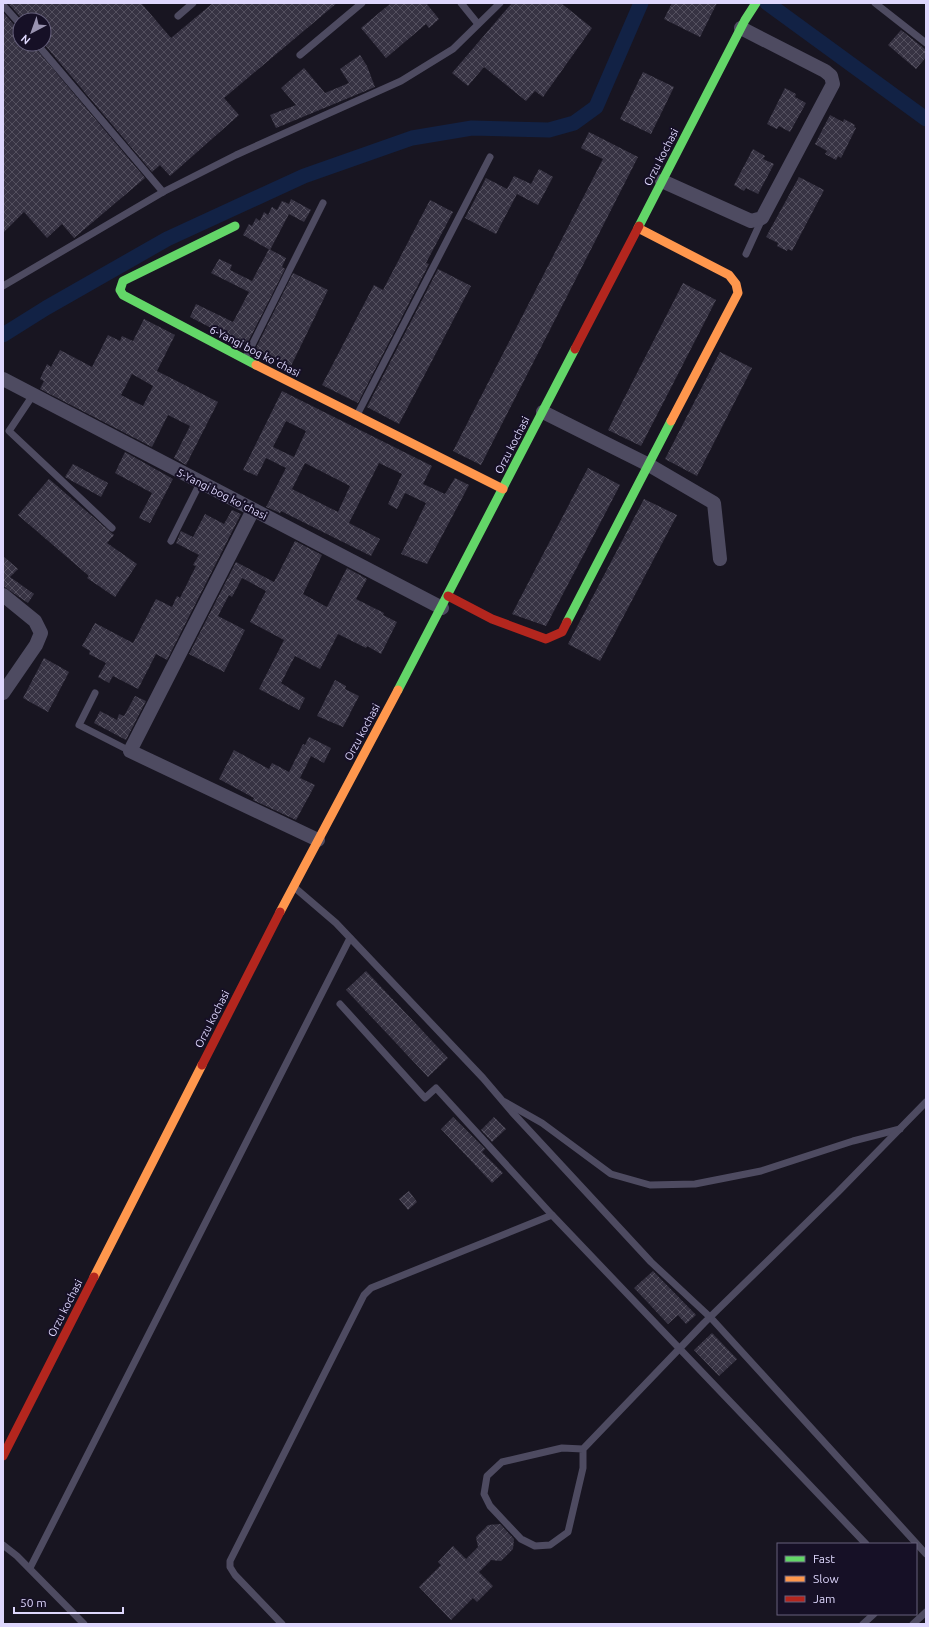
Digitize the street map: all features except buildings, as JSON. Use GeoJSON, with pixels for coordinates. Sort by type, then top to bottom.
{"type":"FeatureCollection","features":[{"type":"Feature","properties":{"kind":"main road","name":"Orzu kochasi"},"geometry":{"type":"LineString","coordinates":[[3,1456],[294,886],[445,602],[743,24],[756,3]]}},
{"type":"Feature","properties":{"kind":"main road","name":"6-Yangi bog koʼchasi"},"geometry":{"type":"LineString","coordinates":[[235,226],[123,281],[120,290],[123,295],[245,359],[503,489]]}},
{"type":"Feature","properties":{"kind":"main road"},"geometry":{"type":"LineString","coordinates":[[445,602],[546,639],[562,632],[738,293],[736,284],[729,275],[638,228]]}},
{"type":"Feature","properties":{"kind":"street"},"geometry":{"type":"LineString","coordinates":[[662,181],[751,221],[762,218],[833,84],[825,71],[743,24]]}},
{"type":"Feature","properties":{"kind":"street","name":"5-Yangi bog koʼchasi"},"geometry":{"type":"LineString","coordinates":[[3,379],[253,510],[445,602]]}},
{"type":"Feature","properties":{"kind":"street"},"geometry":{"type":"LineString","coordinates":[[543,412],[649,465],[714,503],[720,559]]}},
{"type":"Feature","properties":{"kind":"street"},"geometry":{"type":"LineString","coordinates":[[253,510],[130,751],[318,840]]}},
{"type":"Feature","properties":{"kind":"street"},"geometry":{"type":"LineString","coordinates":[[3,595],[35,621],[42,633],[36,645],[3,693]]}},
{"type":"Feature","properties":{"kind":"lane"},"geometry":{"type":"LineString","coordinates":[[178,16],[194,3]]}},
{"type":"Feature","properties":{"kind":"lane"},"geometry":{"type":"LineString","coordinates":[[300,55],[362,3]]}},
{"type":"Feature","properties":{"kind":"lane"},"geometry":{"type":"LineString","coordinates":[[460,3],[478,24]]}},
{"type":"Feature","properties":{"kind":"lane"},"geometry":{"type":"LineString","coordinates":[[3,286],[163,192],[236,155],[400,81],[453,49],[500,3]]}},
{"type":"Feature","properties":{"kind":"lane"},"geometry":{"type":"LineString","coordinates":[[875,3],[926,43]]}},
{"type":"Feature","properties":{"kind":"lane"},"geometry":{"type":"LineString","coordinates":[[3,5],[12,15]]}},
{"type":"Feature","properties":{"kind":"lane"},"geometry":{"type":"LineString","coordinates":[[44,52],[163,192]]}},
{"type":"Feature","properties":{"kind":"lane"},"geometry":{"type":"LineString","coordinates":[[357,415],[490,157]]}},
{"type":"Feature","properties":{"kind":"lane"},"geometry":{"type":"LineString","coordinates":[[245,359],[323,203]]}},
{"type":"Feature","properties":{"kind":"lane"},"geometry":{"type":"LineString","coordinates":[[746,254],[762,218]]}},
{"type":"Feature","properties":{"kind":"lane"},"geometry":{"type":"LineString","coordinates":[[33,395],[8,431],[112,528]]}},
{"type":"Feature","properties":{"kind":"lane"},"geometry":{"type":"LineString","coordinates":[[171,541],[200,483]]}},
{"type":"Feature","properties":{"kind":"lane"},"geometry":{"type":"LineString","coordinates":[[95,693],[79,725],[130,751]]}},
{"type":"Feature","properties":{"kind":"lane"},"geometry":{"type":"LineString","coordinates":[[294,886],[336,923],[483,1078],[651,1262],[711,1318],[916,1543]]}},
{"type":"Feature","properties":{"kind":"lane"},"geometry":{"type":"LineString","coordinates":[[30,1568],[350,938]]}},
{"type":"Feature","properties":{"kind":"lane"},"geometry":{"type":"LineString","coordinates":[[340,1004],[425,1098],[436,1088],[552,1215],[679,1350],[865,1543]]}},
{"type":"Feature","properties":{"kind":"lane"},"geometry":{"type":"LineString","coordinates":[[502,1100],[542,1123],[611,1174],[650,1184],[695,1184],[761,1171],[853,1141],[900,1128]]}},
{"type":"Feature","properties":{"kind":"lane"},"geometry":{"type":"LineString","coordinates":[[583,1448],[562,1448],[502,1462],[487,1476],[484,1494],[490,1506],[521,1539],[535,1546],[550,1545],[568,1532],[583,1468],[583,1448],[926,1102]]}},
{"type":"Feature","properties":{"kind":"lane"},"geometry":{"type":"LineString","coordinates":[[282,1624],[235,1575],[230,1567],[230,1561],[364,1295],[371,1288],[552,1215]]}},
{"type":"Feature","properties":{"kind":"lane"},"geometry":{"type":"LineString","coordinates":[[917,1544],[926,1554]]}},
{"type":"Feature","properties":{"kind":"lane"},"geometry":{"type":"LineString","coordinates":[[3,1545],[30,1568],[84,1624]]}},
{"type":"Feature","properties":{"kind":"lane"},"geometry":{"type":"LineString","coordinates":[[913,1624],[926,1612]]}},
{"type":"Feature","properties":{"kind":"lane"},"geometry":{"type":"LineString","coordinates":[[863,1624],[873,1615]]}},
{"type":"Feature","properties":{"kind":"waterway"},"geometry":{"type":"LineString","coordinates":[[3,335],[46,308],[167,239],[304,176],[412,138],[472,128],[549,130],[574,123],[596,107],[641,3]]}},
{"type":"Feature","properties":{"kind":"waterway"},"geometry":{"type":"LineString","coordinates":[[767,3],[926,119]]}},
{"type":"Feature","properties":{"kind":"traffic: fast"},"geometry":{"type":"LineString","coordinates":[[639,226],[745,20],[756,3]]}},
{"type":"Feature","properties":{"kind":"traffic: fast"},"geometry":{"type":"LineString","coordinates":[[235,226],[123,281],[120,290],[123,295],[256,365]]}},
{"type":"Feature","properties":{"kind":"traffic: fast"},"geometry":{"type":"LineString","coordinates":[[398,690],[575,349]]}},
{"type":"Feature","properties":{"kind":"traffic: fast"},"geometry":{"type":"LineString","coordinates":[[567,622],[671,421]]}},
{"type":"Feature","properties":{"kind":"traffic: slow"},"geometry":{"type":"LineString","coordinates":[[638,228],[729,275],[736,284],[738,293],[671,421]]}},
{"type":"Feature","properties":{"kind":"traffic: slow"},"geometry":{"type":"LineString","coordinates":[[256,365],[503,489]]}},
{"type":"Feature","properties":{"kind":"traffic: slow"},"geometry":{"type":"LineString","coordinates":[[280,912],[398,690]]}},
{"type":"Feature","properties":{"kind":"traffic: slow"},"geometry":{"type":"LineString","coordinates":[[94,1277],[202,1065]]}},
{"type":"Feature","properties":{"kind":"traffic: jam"},"geometry":{"type":"LineString","coordinates":[[575,349],[639,226]]}},
{"type":"Feature","properties":{"kind":"traffic: jam"},"geometry":{"type":"LineString","coordinates":[[448,596],[492,619],[546,639],[562,632],[567,622]]}},
{"type":"Feature","properties":{"kind":"traffic: jam"},"geometry":{"type":"LineString","coordinates":[[202,1065],[280,912]]}},
{"type":"Feature","properties":{"kind":"traffic: jam"},"geometry":{"type":"LineString","coordinates":[[3,1456],[94,1277]]}}]}
